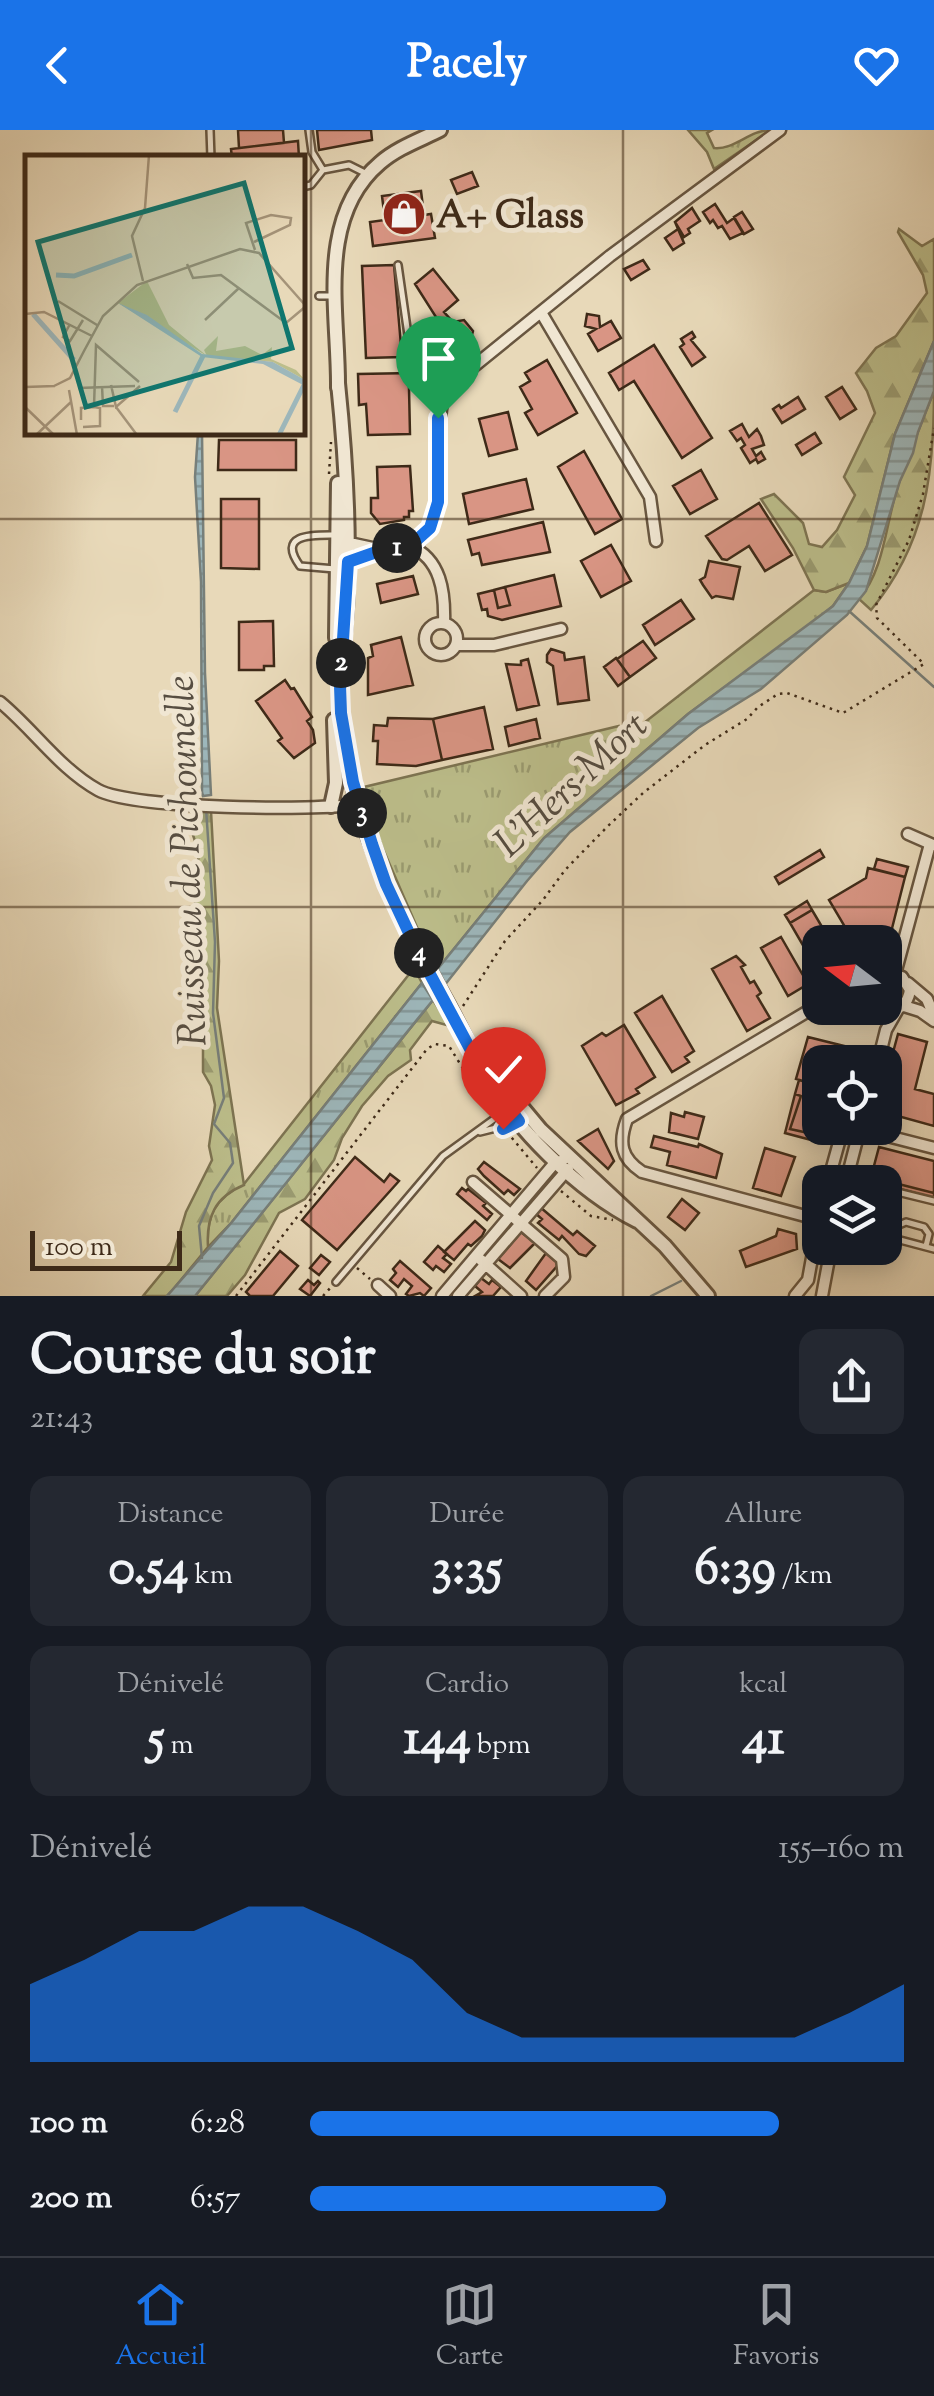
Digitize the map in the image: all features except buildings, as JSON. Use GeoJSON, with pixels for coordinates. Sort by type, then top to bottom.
{"type":"FeatureCollection","features":[{"type":"Feature","properties":{"kind":"street"},"geometry":{"type":"LineString","coordinates":[[331,806],[336,783],[344,567],[338,231],[347,205],[386,151],[413,149],[440,130]]}},
{"type":"Feature","properties":{"kind":"street"},"geometry":{"type":"LineString","coordinates":[[410,546],[430,528],[438,502],[438,418],[447,388],[610,256],[780,130]]}},
{"type":"Feature","properties":{"kind":"street"},"geometry":{"type":"LineString","coordinates":[[542,314],[650,497],[656,541]]}},
{"type":"Feature","properties":{"kind":"street"},"geometry":{"type":"LineString","coordinates":[[343,541],[382,550]]}},
{"type":"Feature","properties":{"kind":"street"},"geometry":{"type":"LineString","coordinates":[[344,567],[382,550],[410,546],[422,551],[436,567],[444,622],[456,634],[456,645]]}},
{"type":"Feature","properties":{"kind":"street"},"geometry":{"type":"LineString","coordinates":[[444,622],[430,626],[424,640],[432,652],[445,654],[456,645],[494,646],[561,629]]}},
{"type":"Feature","properties":{"kind":"street"},"geometry":{"type":"LineString","coordinates":[[337,679],[353,782],[386,884],[417,950],[468,1041],[516,1112],[565,1164],[636,1221],[708,1296]]}},
{"type":"Feature","properties":{"kind":"street"},"geometry":{"type":"LineString","coordinates":[[0,702],[92,787],[112,797],[215,805],[360,804]]}},
{"type":"Feature","properties":{"kind":"street"},"geometry":{"type":"LineString","coordinates":[[902,938],[932,844],[908,834]]}},
{"type":"Feature","properties":{"kind":"street"},"geometry":{"type":"LineString","coordinates":[[902,980],[927,999],[934,1019]]}},
{"type":"Feature","properties":{"kind":"street"},"geometry":{"type":"LineString","coordinates":[[902,1006],[909,998],[907,982]]}},
{"type":"Feature","properties":{"kind":"street"},"geometry":{"type":"LineString","coordinates":[[902,1007],[934,1019]]}},
{"type":"Feature","properties":{"kind":"street"},"geometry":{"type":"LineString","coordinates":[[802,1015],[627,1119],[621,1136],[622,1151],[629,1163],[642,1172],[802,1214]]}},
{"type":"Feature","properties":{"kind":"street"},"geometry":{"type":"LineString","coordinates":[[902,1139],[934,1148]]}},
{"type":"Feature","properties":{"kind":"street"},"geometry":{"type":"LineString","coordinates":[[458,1296],[481,1260],[565,1164]]}},
{"type":"Feature","properties":{"kind":"street"},"geometry":{"type":"LineString","coordinates":[[473,1182],[562,1259],[564,1278],[545,1296]]}},
{"type":"Feature","properties":{"kind":"street"},"geometry":{"type":"LineString","coordinates":[[442,1296],[481,1260]]}},
{"type":"Feature","properties":{"kind":"street"},"geometry":{"type":"LineString","coordinates":[[481,1260],[521,1296]]}},
{"type":"Feature","properties":{"kind":"street"},"geometry":{"type":"LineString","coordinates":[[795,1296],[808,1280],[811,1265]]}},
{"type":"Feature","properties":{"kind":"street"},"geometry":{"type":"LineString","coordinates":[[822,1296],[827,1265]]}},
{"type":"Feature","properties":{"kind":"street"},"geometry":{"type":"LineString","coordinates":[[699,1283],[721,1296]]}},
{"type":"Feature","properties":{"kind":"street"},"geometry":{"type":"LineString","coordinates":[[378,1286],[390,1296]]}},
{"type":"Feature","properties":{"kind":"lane"},"geometry":{"type":"LineString","coordinates":[[210,130],[211,155]]}},
{"type":"Feature","properties":{"kind":"lane"},"geometry":{"type":"LineString","coordinates":[[309,130],[312,152],[322,170]]}},
{"type":"Feature","properties":{"kind":"lane"},"geometry":{"type":"LineString","coordinates":[[305,186],[310,186],[322,170],[349,165],[367,174]]}},
{"type":"Feature","properties":{"kind":"lane"},"geometry":{"type":"LineString","coordinates":[[398,266],[408,336],[447,388]]}},
{"type":"Feature","properties":{"kind":"lane"},"geometry":{"type":"LineString","coordinates":[[319,296],[337,296]]}},
{"type":"Feature","properties":{"kind":"lane"},"geometry":{"type":"LineString","coordinates":[[343,541],[304,535],[293,547],[300,566],[344,567]]}},
{"type":"Feature","properties":{"kind":"lane"},"geometry":{"type":"LineString","coordinates":[[336,1282],[443,1156],[516,1112]]}},
{"type":"Feature","properties":{"kind":"lane"},"geometry":{"type":"LineString","coordinates":[[480,1132],[503,1129],[516,1112]]}},
{"type":"Feature","properties":{"kind":"lane"},"geometry":{"type":"LineString","coordinates":[[902,1193],[934,1201]]}},
{"type":"Feature","properties":{"kind":"lane"},"geometry":{"type":"LineString","coordinates":[[902,1224],[924,1227],[929,1234],[926,1246]]}},
{"type":"Feature","properties":{"kind":"lane"},"geometry":{"type":"LineString","coordinates":[[902,1239],[934,1248]]}},
{"type":"Feature","properties":{"kind":"path"},"geometry":{"type":"LineString","coordinates":[[454,1016],[463,1013],[480,974],[565,870],[643,792],[704,746],[778,694],[788,693],[843,713],[924,664],[877,618],[876,605],[914,524],[934,428]]}},
{"type":"Feature","properties":{"kind":"path"},"geometry":{"type":"LineString","coordinates":[[236,1296],[427,1049],[435,1044],[449,1046],[492,1116]]}},
{"type":"Feature","properties":{"kind":"path"},"geometry":{"type":"LineString","coordinates":[[352,1264],[378,1286]]}},
{"type":"Feature","properties":{"kind":"path"},"geometry":{"type":"LineString","coordinates":[[323,1296],[336,1282]]}},
{"type":"Feature","properties":{"kind":"green space"},"geometry":{"type":"Polygon","coordinates":[[[688,130],[712,130],[707,133],[714,148],[722,148],[771,130],[714,169],[707,152],[688,130]]]}},
{"type":"Feature","properties":{"kind":"green space"},"geometry":{"type":"Polygon","coordinates":[[[899,229],[922,246],[934,239],[934,341],[895,434],[867,546],[849,583],[826,592],[814,590],[761,499],[774,494],[803,523],[809,544],[822,547],[837,530],[855,495],[844,477],[875,413],[856,373],[876,348],[896,336],[927,293],[923,275],[899,229]]]}},
{"type":"Feature","properties":{"kind":"green space"},"geometry":{"type":"Polygon","coordinates":[[[934,391],[932,451],[923,507],[904,560],[871,610],[859,599],[875,573],[895,494],[934,391]]]}},
{"type":"Feature","properties":{"kind":"green space"},"geometry":{"type":"Polygon","coordinates":[[[849,583],[817,620],[688,714],[544,838],[436,971],[380,842],[364,787],[619,726],[626,737],[814,590],[826,592],[849,583]]]}},
{"type":"Feature","properties":{"kind":"green space"},"geometry":{"type":"Polygon","coordinates":[[[211,811],[219,961],[217,1008],[244,1185],[214,1209],[208,1247],[171,1292],[167,1296],[143,1296],[171,1262],[186,1212],[212,1160],[209,1146],[215,1105],[203,1072],[203,982],[194,891],[199,853],[192,832],[192,812],[211,811]]]}},
{"type":"Feature","properties":{"kind":"green space"},"geometry":{"type":"Polygon","coordinates":[[[414,968],[422,983],[208,1247],[211,1217],[219,1202],[244,1184],[414,968]]]}},
{"type":"Feature","properties":{"kind":"green space"},"geometry":{"type":"Polygon","coordinates":[[[433,1000],[450,1026],[432,1021],[410,1050],[411,1060],[388,1076],[362,1106],[342,1138],[334,1160],[305,1199],[279,1213],[245,1275],[227,1296],[195,1296],[433,1000]]]}},
{"type":"Feature","properties":{"kind":"water"},"geometry":{"type":"Polygon","coordinates":[[[934,341],[934,391],[900,481],[866,591],[847,615],[761,689],[698,728],[570,832],[444,986],[436,971],[544,838],[688,714],[833,606],[867,546],[895,434],[934,341]]]}},
{"type":"Feature","properties":{"kind":"water"},"geometry":{"type":"Polygon","coordinates":[[[198,435],[202,435],[211,795],[203,796],[201,582],[195,477],[198,435]]]}},
{"type":"Feature","properties":{"kind":"water"},"geometry":{"type":"Polygon","coordinates":[[[422,983],[433,1000],[195,1296],[167,1296],[232,1222],[422,983]]]}},
{"type":"Feature","properties":{"kind":"waterway"},"geometry":{"type":"LineString","coordinates":[[849,611],[934,687]]}},
{"type":"Feature","properties":{"kind":"waterway","name":"Ruisseau de Pichounelle"},"geometry":{"type":"LineString","coordinates":[[202,1258],[199,1226],[213,1193],[233,1163],[230,1143],[214,1124],[224,1098],[213,1013],[215,942],[206,808]]}},
{"type":"Feature","properties":{"kind":"waterway"},"geometry":{"type":"LineString","coordinates":[[651,1296],[681,1281]]}},
{"type":"Feature","properties":{"kind":"place","name":"A+ Glass"},"geometry":{"type":"Point","coordinates":[404,214]}},
{"type":"Feature","properties":{"kind":"route"},"geometry":{"type":"LineString","coordinates":[[438,418],[438,502],[430,528],[410,546],[382,550],[348,562],[341,713],[353,782],[386,884],[482,1071],[519,1121],[503,1129]]}},
{"type":"Feature","properties":{"kind":"water label","name":"L'Hers-Mort"},"geometry":{"type":"Point","coordinates":[570,783]}}]}
